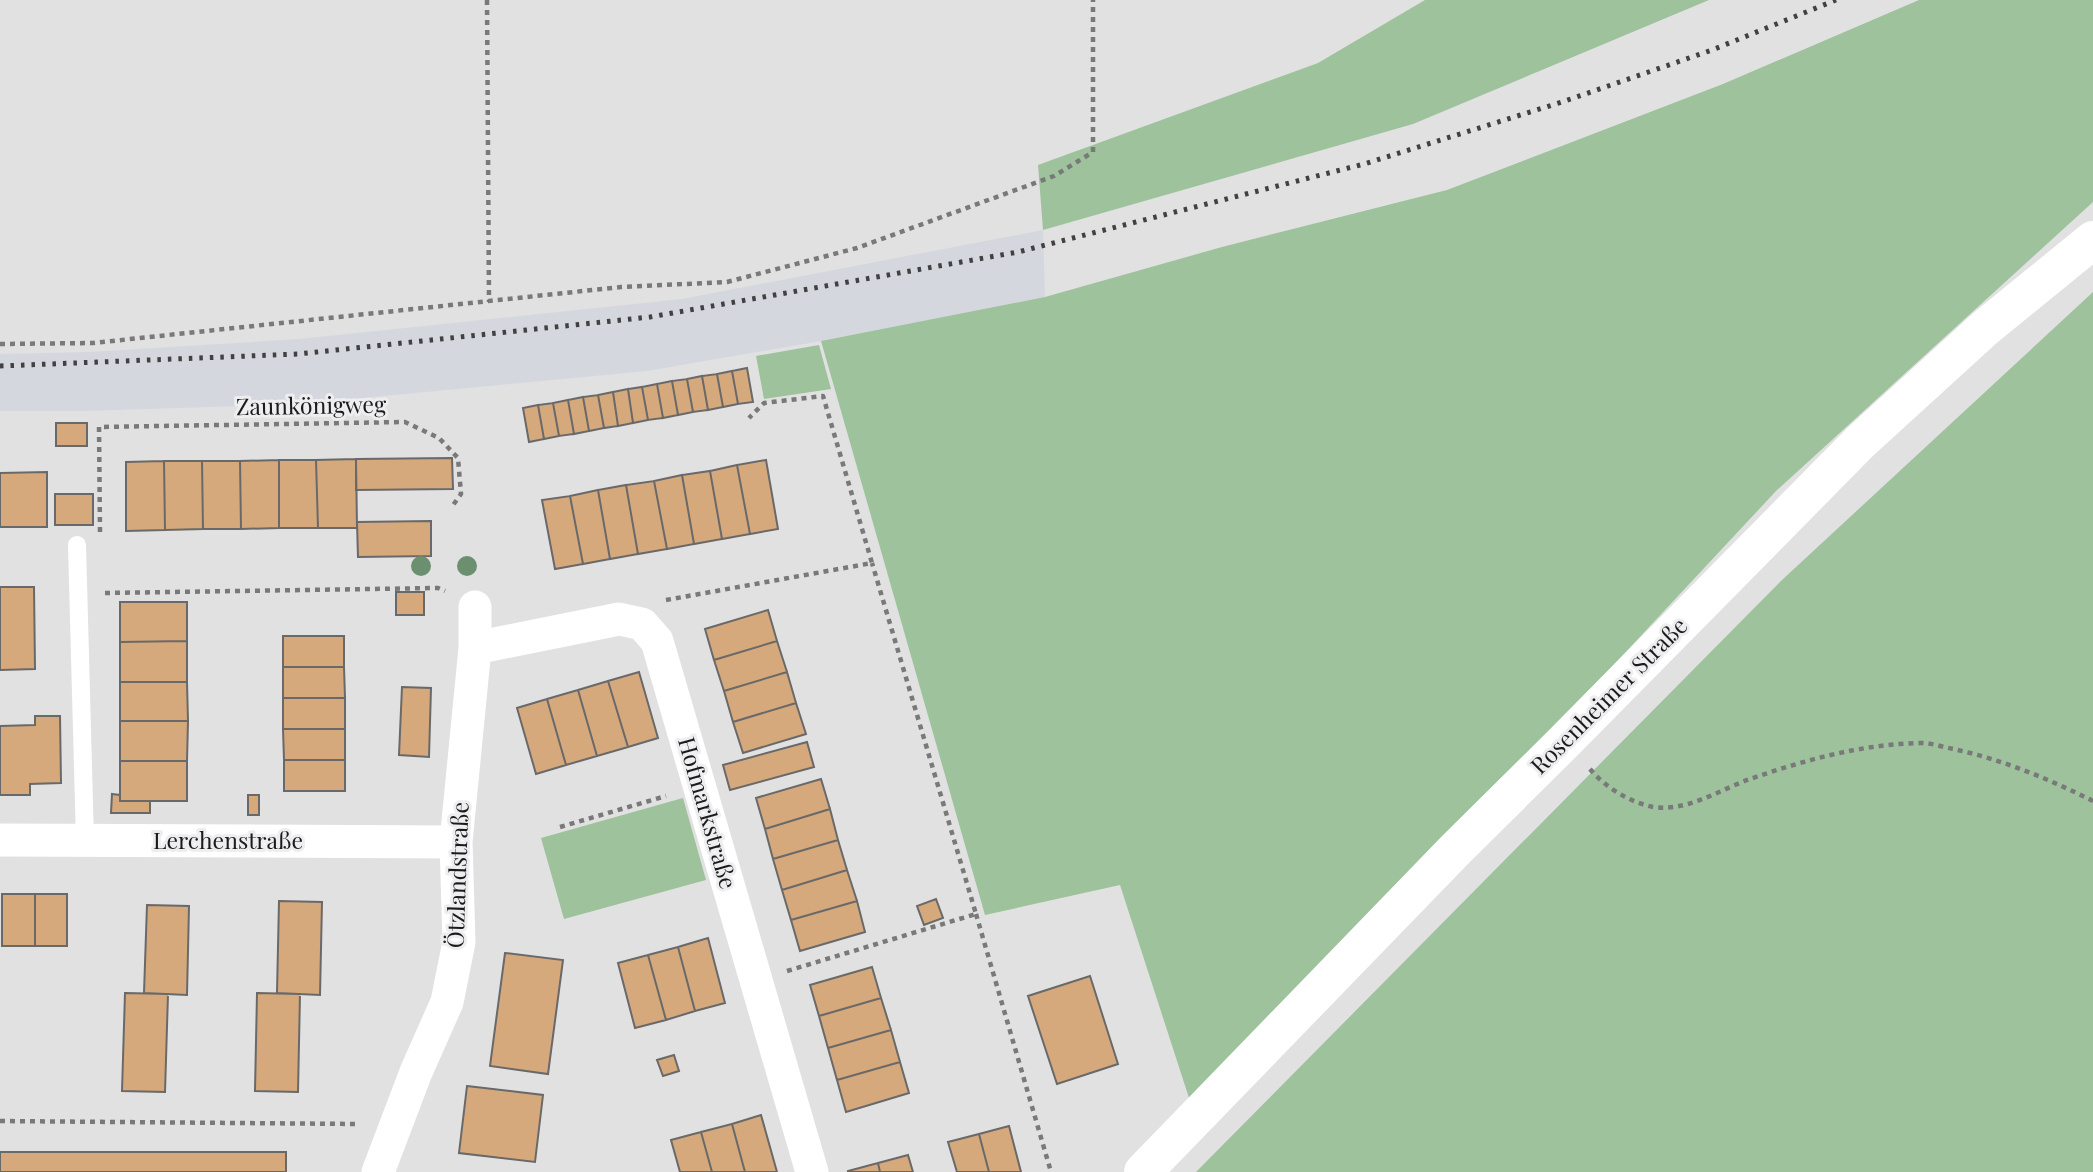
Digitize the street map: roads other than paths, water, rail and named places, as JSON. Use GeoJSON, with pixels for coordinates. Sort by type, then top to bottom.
{"type":"FeatureCollection","features":[{"type":"Feature","properties":{"kind":"street","name":"Rosenheimer Straße"},"geometry":{"type":"LineString","coordinates":[[1143,1172],[1445,860],[1860,442],[1985,328],[2093,240]]}},
{"type":"Feature","properties":{"kind":"street","name":"Ötzlandstraße"},"geometry":{"type":"LineString","coordinates":[[378,1172],[395,1124],[447,1002],[459,942],[456,842],[475,648],[475,607]]}},
{"type":"Feature","properties":{"kind":"street","name":"Hofmarkstraße"},"geometry":{"type":"LineString","coordinates":[[475,648],[619,619],[642,624],[657,641],[812,1172]]}},
{"type":"Feature","properties":{"kind":"street","name":"Lerchenstraße"},"geometry":{"type":"LineString","coordinates":[[0,840],[456,842]]}},
{"type":"Feature","properties":{"kind":"lane"},"geometry":{"type":"LineString","coordinates":[[77,545],[85,841]]}},
{"type":"Feature","properties":{"kind":"railway"},"geometry":{"type":"LineString","coordinates":[[0,366],[298,354],[650,317],[1018,252],[1364,164],[1562,102],[1712,50],[1836,0]]}}]}
